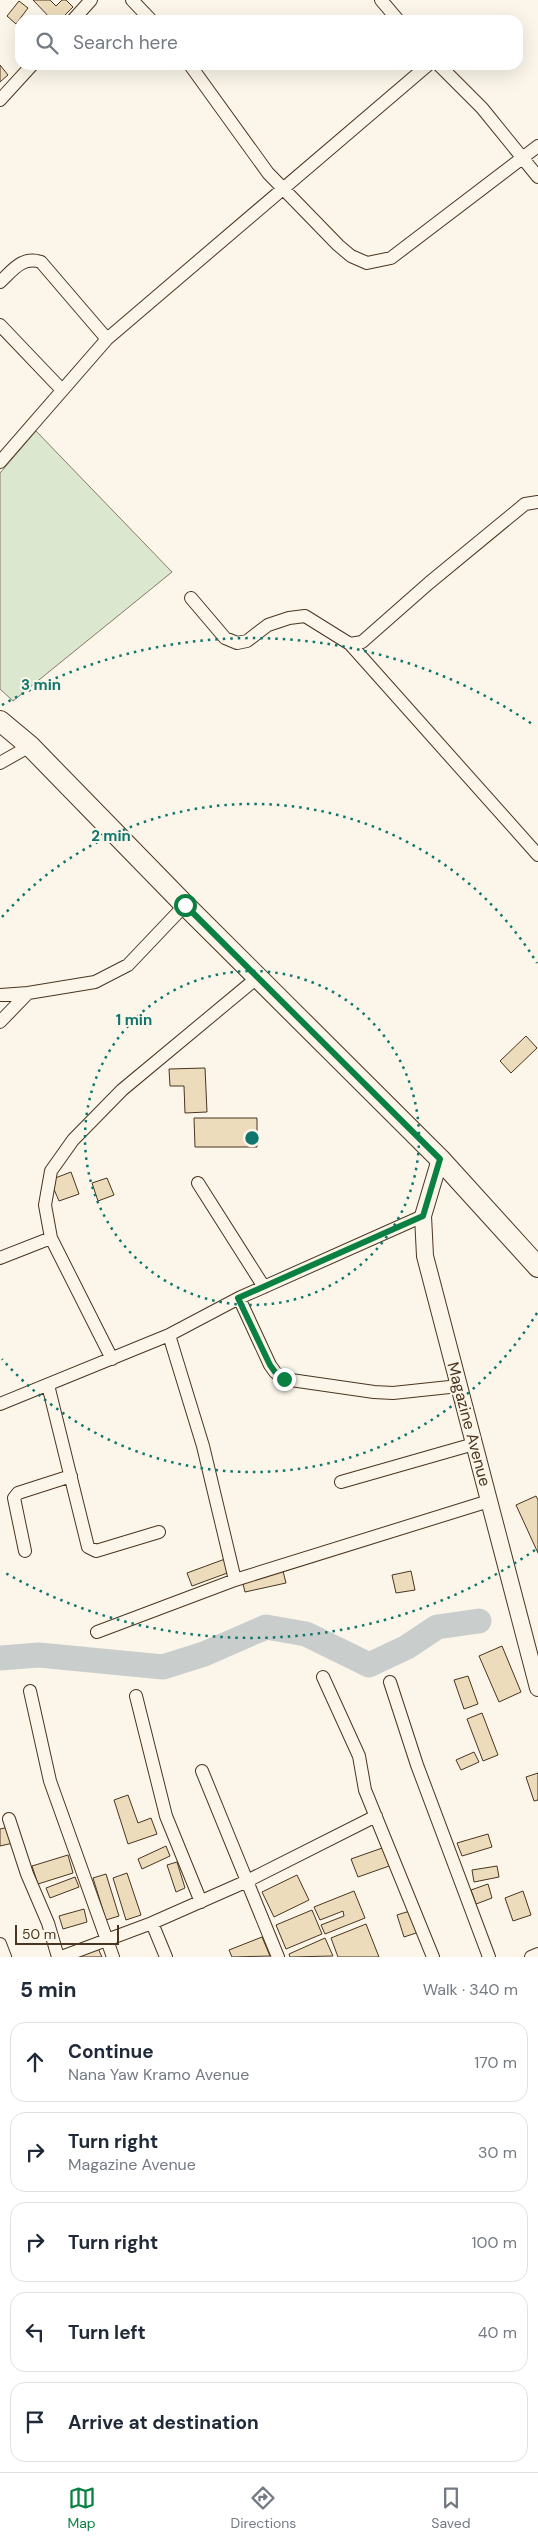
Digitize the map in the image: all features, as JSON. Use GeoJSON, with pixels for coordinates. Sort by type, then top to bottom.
{"type":"FeatureCollection","features":[{"type":"Feature","properties":{"kind":"main road"},"geometry":{"type":"LineString","coordinates":[[0,721],[30,746],[185,905],[440,1159],[538,1266]]}},
{"type":"Feature","properties":{"kind":"street"},"geometry":{"type":"LineString","coordinates":[[78,15],[91,0]]}},
{"type":"Feature","properties":{"kind":"street"},"geometry":{"type":"LineString","coordinates":[[132,0],[146,15]]}},
{"type":"Feature","properties":{"kind":"street"},"geometry":{"type":"LineString","coordinates":[[381,0],[394,15]]}},
{"type":"Feature","properties":{"kind":"street"},"geometry":{"type":"LineString","coordinates":[[0,100],[27,70]]}},
{"type":"Feature","properties":{"kind":"street"},"geometry":{"type":"LineString","coordinates":[[194,70],[268,174],[338,245],[351,256],[367,263],[391,258],[538,146]]}},
{"type":"Feature","properties":{"kind":"street"},"geometry":{"type":"LineString","coordinates":[[0,462],[107,339],[422,70]]}},
{"type":"Feature","properties":{"kind":"street"},"geometry":{"type":"LineString","coordinates":[[444,70],[482,108],[538,177]]}},
{"type":"Feature","properties":{"kind":"street"},"geometry":{"type":"LineString","coordinates":[[0,282],[22,261],[32,259],[41,262],[107,339]]}},
{"type":"Feature","properties":{"kind":"street"},"geometry":{"type":"LineString","coordinates":[[0,325],[62,390]]}},
{"type":"Feature","properties":{"kind":"street"},"geometry":{"type":"LineString","coordinates":[[350,644],[362,642],[374,634],[429,583],[525,504],[538,502]]}},
{"type":"Feature","properties":{"kind":"street"},"geometry":{"type":"LineString","coordinates":[[191,598],[225,638],[237,643],[247,641],[268,626],[289,618],[305,616],[350,644],[538,855]]}},
{"type":"Feature","properties":{"kind":"street"},"geometry":{"type":"LineString","coordinates":[[0,763],[30,746]]}},
{"type":"Feature","properties":{"kind":"street"},"geometry":{"type":"LineString","coordinates":[[0,995],[28,993],[95,982],[128,965],[185,905]]}},
{"type":"Feature","properties":{"kind":"street"},"geometry":{"type":"LineString","coordinates":[[112,1359],[51,1238],[45,1205],[51,1171],[73,1140],[122,1090],[258,977]]}},
{"type":"Feature","properties":{"kind":"street"},"geometry":{"type":"LineString","coordinates":[[0,1022],[28,993]]}},
{"type":"Feature","properties":{"kind":"street","name":"Magazine Avenue"},"geometry":{"type":"LineString","coordinates":[[440,1159],[423,1216],[425,1256],[538,1688]]}},
{"type":"Feature","properties":{"kind":"street"},"geometry":{"type":"LineString","coordinates":[[198,1183],[264,1287]]}},
{"type":"Feature","properties":{"kind":"street"},"geometry":{"type":"LineString","coordinates":[[0,1404],[169,1335],[238,1298],[423,1216]]}},
{"type":"Feature","properties":{"kind":"street"},"geometry":{"type":"LineString","coordinates":[[0,1258],[51,1238]]}},
{"type":"Feature","properties":{"kind":"street"},"geometry":{"type":"LineString","coordinates":[[238,1298],[270,1365],[284,1379],[374,1392],[402,1392],[459,1386]]}},
{"type":"Feature","properties":{"kind":"street"},"geometry":{"type":"LineString","coordinates":[[169,1335],[203,1446],[235,1580]]}},
{"type":"Feature","properties":{"kind":"street"},"geometry":{"type":"LineString","coordinates":[[48,1385],[88,1547],[96,1551],[159,1532]]}},
{"type":"Feature","properties":{"kind":"street"},"geometry":{"type":"LineString","coordinates":[[341,1482],[474,1444]]}},
{"type":"Feature","properties":{"kind":"street"},"geometry":{"type":"LineString","coordinates":[[26,1551],[14,1498],[18,1493],[71,1476]]}},
{"type":"Feature","properties":{"kind":"street"},"geometry":{"type":"LineString","coordinates":[[97,1632],[235,1580],[489,1501]]}},
{"type":"Feature","properties":{"kind":"street"},"geometry":{"type":"LineString","coordinates":[[323,1677],[342,1715],[359,1756],[365,1790],[433,1957]]}},
{"type":"Feature","properties":{"kind":"street"},"geometry":{"type":"LineString","coordinates":[[390,1682],[417,1765],[489,1957]]}},
{"type":"Feature","properties":{"kind":"street"},"geometry":{"type":"LineString","coordinates":[[30,1690],[50,1781],[113,1957]]}},
{"type":"Feature","properties":{"kind":"street"},"geometry":{"type":"LineString","coordinates":[[136,1696],[166,1816],[201,1902]]}},
{"type":"Feature","properties":{"kind":"street"},"geometry":{"type":"LineString","coordinates":[[202,1771],[245,1882],[278,1957]]}},
{"type":"Feature","properties":{"kind":"street"},"geometry":{"type":"LineString","coordinates":[[9,1818],[27,1874],[60,1957],[152,1923],[201,1902],[376,1816]]}},
{"type":"Feature","properties":{"kind":"street"},"geometry":{"type":"LineString","coordinates":[[152,1923],[166,1957]]}},
{"type":"Feature","properties":{"kind":"street"},"geometry":{"type":"LineString","coordinates":[[0,1944],[5,1957]]}},
{"type":"Feature","properties":{"kind":"street"},"geometry":{"type":"LineString","coordinates":[[530,1957],[538,1954]]}},
{"type":"Feature","properties":{"kind":"green space"},"geometry":{"type":"Polygon","coordinates":[[[36,431],[172,572],[13,701],[0,689],[0,473],[36,431]]]}},
{"type":"Feature","properties":{"kind":"building"},"geometry":{"type":"Polygon","coordinates":[[[33,0],[50,0],[56,6],[62,0],[66,0],[73,7],[65,15],[47,15],[33,0]]]}},
{"type":"Feature","properties":{"kind":"building"},"geometry":{"type":"Polygon","coordinates":[[[19,1],[28,8],[23,15],[15,15],[15,23],[7,16],[19,1]]]}},
{"type":"Feature","properties":{"kind":"building"},"geometry":{"type":"Polygon","coordinates":[[[0,65],[8,75],[0,82],[0,65]]]}},
{"type":"Feature","properties":{"kind":"building"},"geometry":{"type":"Polygon","coordinates":[[[526,1036],[537,1048],[511,1073],[500,1061],[526,1036]]]}},
{"type":"Feature","properties":{"kind":"building"},"geometry":{"type":"Polygon","coordinates":[[[205,1068],[207,1112],[185,1113],[184,1086],[170,1086],[169,1069],[205,1068]]]}},
{"type":"Feature","properties":{"kind":"building"},"geometry":{"type":"Polygon","coordinates":[[[194,1118],[257,1118],[257,1147],[195,1147],[194,1118]]]}},
{"type":"Feature","properties":{"kind":"building"},"geometry":{"type":"Polygon","coordinates":[[[71,1172],[79,1194],[59,1201],[50,1180],[71,1172]]]}},
{"type":"Feature","properties":{"kind":"building"},"geometry":{"type":"Polygon","coordinates":[[[107,1178],[114,1195],[98,1201],[92,1183],[107,1178]]]}},
{"type":"Feature","properties":{"kind":"building"},"geometry":{"type":"Polygon","coordinates":[[[536,1496],[538,1500],[538,1553],[516,1505],[536,1496]]]}},
{"type":"Feature","properties":{"kind":"building"},"geometry":{"type":"Polygon","coordinates":[[[225,1559],[230,1572],[192,1586],[187,1573],[225,1559]]]}},
{"type":"Feature","properties":{"kind":"building"},"geometry":{"type":"Polygon","coordinates":[[[283,1571],[286,1583],[245,1592],[242,1580],[283,1571]]]}},
{"type":"Feature","properties":{"kind":"building"},"geometry":{"type":"Polygon","coordinates":[[[411,1571],[415,1590],[396,1593],[392,1575],[411,1571]]]}},
{"type":"Feature","properties":{"kind":"building"},"geometry":{"type":"Polygon","coordinates":[[[502,1646],[521,1692],[499,1702],[479,1656],[502,1646]]]}},
{"type":"Feature","properties":{"kind":"building"},"geometry":{"type":"Polygon","coordinates":[[[468,1676],[478,1704],[464,1709],[454,1680],[468,1676]]]}},
{"type":"Feature","properties":{"kind":"building"},"geometry":{"type":"Polygon","coordinates":[[[482,1713],[498,1755],[483,1761],[467,1719],[482,1713]]]}},
{"type":"Feature","properties":{"kind":"building"},"geometry":{"type":"Polygon","coordinates":[[[474,1752],[479,1762],[461,1770],[456,1760],[474,1752]]]}},
{"type":"Feature","properties":{"kind":"building"},"geometry":{"type":"Polygon","coordinates":[[[538,1773],[538,1800],[534,1801],[526,1777],[538,1773]]]}},
{"type":"Feature","properties":{"kind":"building"},"geometry":{"type":"Polygon","coordinates":[[[128,1795],[138,1823],[151,1818],[157,1834],[128,1844],[114,1800],[128,1795]]]}},
{"type":"Feature","properties":{"kind":"building"},"geometry":{"type":"Polygon","coordinates":[[[9,1827],[13,1843],[0,1846],[0,1829],[9,1827]]]}},
{"type":"Feature","properties":{"kind":"building"},"geometry":{"type":"Polygon","coordinates":[[[488,1834],[492,1847],[462,1856],[457,1843],[488,1834]]]}},
{"type":"Feature","properties":{"kind":"building"},"geometry":{"type":"Polygon","coordinates":[[[166,1846],[170,1856],[142,1869],[138,1859],[166,1846]]]}},
{"type":"Feature","properties":{"kind":"building"},"geometry":{"type":"Polygon","coordinates":[[[385,1847],[392,1865],[358,1877],[351,1859],[385,1847]]]}},
{"type":"Feature","properties":{"kind":"building"},"geometry":{"type":"Polygon","coordinates":[[[68,1855],[73,1873],[38,1884],[32,1866],[68,1855]]]}},
{"type":"Feature","properties":{"kind":"building"},"geometry":{"type":"Polygon","coordinates":[[[177,1862],[185,1888],[176,1892],[167,1865],[177,1862]]]}},
{"type":"Feature","properties":{"kind":"building"},"geometry":{"type":"Polygon","coordinates":[[[497,1866],[499,1877],[474,1882],[472,1870],[497,1866]]]}},
{"type":"Feature","properties":{"kind":"building"},"geometry":{"type":"Polygon","coordinates":[[[127,1873],[141,1915],[126,1920],[113,1878],[127,1873]]]}},
{"type":"Feature","properties":{"kind":"building"},"geometry":{"type":"Polygon","coordinates":[[[106,1874],[119,1916],[106,1920],[93,1878],[106,1874]]]}},
{"type":"Feature","properties":{"kind":"building"},"geometry":{"type":"Polygon","coordinates":[[[297,1875],[309,1900],[274,1917],[262,1892],[297,1875]]]}},
{"type":"Feature","properties":{"kind":"building"},"geometry":{"type":"Polygon","coordinates":[[[75,1877],[79,1887],[50,1898],[46,1888],[75,1877]]]}},
{"type":"Feature","properties":{"kind":"building"},"geometry":{"type":"Polygon","coordinates":[[[488,1884],[492,1898],[476,1904],[471,1890],[488,1884]]]}},
{"type":"Feature","properties":{"kind":"building"},"geometry":{"type":"Polygon","coordinates":[[[354,1891],[365,1918],[325,1934],[321,1925],[344,1916],[343,1911],[320,1920],[314,1907],[354,1891]]]}},
{"type":"Feature","properties":{"kind":"building"},"geometry":{"type":"Polygon","coordinates":[[[523,1891],[531,1915],[513,1921],[505,1898],[523,1891]]]}},
{"type":"Feature","properties":{"kind":"building"},"geometry":{"type":"Polygon","coordinates":[[[84,1909],[87,1922],[63,1929],[59,1916],[84,1909]]]}},
{"type":"Feature","properties":{"kind":"building"},"geometry":{"type":"Polygon","coordinates":[[[312,1910],[322,1934],[286,1949],[276,1925],[312,1910]]]}},
{"type":"Feature","properties":{"kind":"building"},"geometry":{"type":"Polygon","coordinates":[[[413,1910],[419,1932],[404,1937],[397,1915],[413,1910]]]}},
{"type":"Feature","properties":{"kind":"building"},"geometry":{"type":"Polygon","coordinates":[[[366,1924],[379,1957],[338,1957],[331,1938],[366,1924]]]}},
{"type":"Feature","properties":{"kind":"building"},"geometry":{"type":"Polygon","coordinates":[[[262,1937],[270,1956],[232,1957],[229,1950],[262,1937]]]}},
{"type":"Feature","properties":{"kind":"building"},"geometry":{"type":"Polygon","coordinates":[[[325,1938],[333,1956],[290,1957],[289,1954],[325,1938]]]}},
{"type":"Feature","properties":{"kind":"building"},"geometry":{"type":"Polygon","coordinates":[[[96,1944],[102,1957],[69,1957],[96,1944]]]}},
{"type":"Feature","properties":{"kind":"waterway"},"geometry":{"type":"LineString","coordinates":[[0,1658],[39,1655],[163,1667],[204,1654],[266,1627],[306,1634],[369,1665],[407,1647],[437,1627],[479,1621]]}},
{"type":"Feature","properties":{"kind":"route"},"geometry":{"type":"LineString","coordinates":[[185,905],[440,1159],[423,1216],[238,1298],[270,1365],[284,1379]]}}]}
